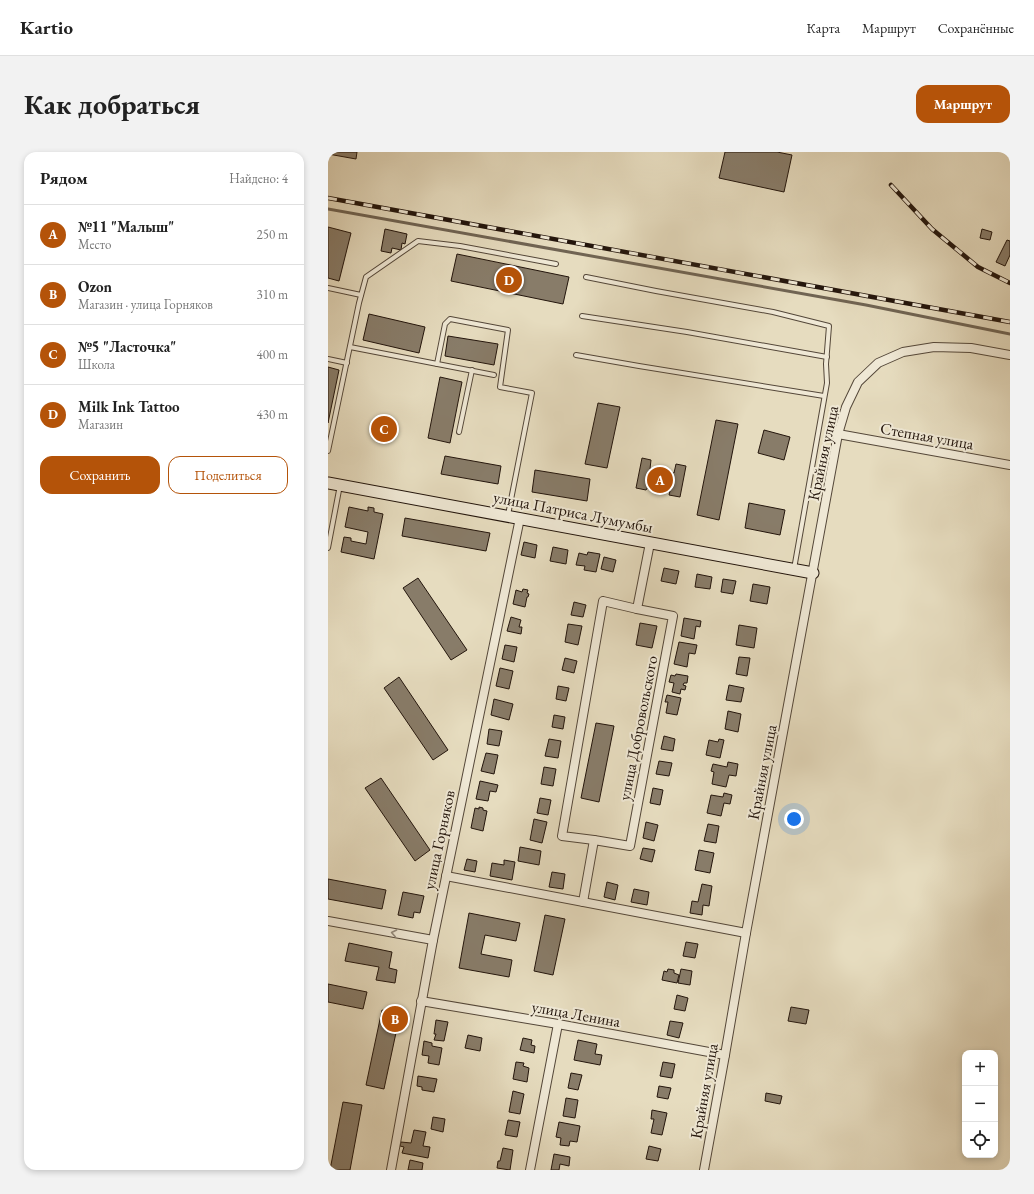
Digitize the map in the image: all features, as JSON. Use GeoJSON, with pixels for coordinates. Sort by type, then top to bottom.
{"type":"FeatureCollection","features":[{"type":"Feature","properties":{"kind":"street","name":"Крайняя улица"},"geometry":{"type":"LineString","coordinates":[[704,1170],[838,434],[846,407],[858,382],[878,362],[903,352],[934,347],[971,348],[1010,355]]}},
{"type":"Feature","properties":{"kind":"street","name":"Степная улица"},"geometry":{"type":"LineString","coordinates":[[838,434],[1010,465]]}},
{"type":"Feature","properties":{"kind":"street","name":"улица Патриса Лумумбы"},"geometry":{"type":"LineString","coordinates":[[328,483],[508,515],[813,573]]}},
{"type":"Feature","properties":{"kind":"street","name":"улица Горняков"},"geometry":{"type":"LineString","coordinates":[[391,1170],[433,940],[520,518]]}},
{"type":"Feature","properties":{"kind":"street"},"geometry":{"type":"LineString","coordinates":[[638,609],[650,543]]}},
{"type":"Feature","properties":{"kind":"street","name":"улица Добровольского"},"geometry":{"type":"LineString","coordinates":[[603,601],[638,609],[674,616],[630,846],[562,836],[603,601]]}},
{"type":"Feature","properties":{"kind":"street"},"geometry":{"type":"LineString","coordinates":[[583,902],[594,840]]}},
{"type":"Feature","properties":{"kind":"street"},"geometry":{"type":"LineString","coordinates":[[446,876],[746,933]]}},
{"type":"Feature","properties":{"kind":"street"},"geometry":{"type":"LineString","coordinates":[[328,921],[433,940]]}},
{"type":"Feature","properties":{"kind":"street","name":"улица Ленина"},"geometry":{"type":"LineString","coordinates":[[421,1001],[558,1024],[725,1055]]}},
{"type":"Feature","properties":{"kind":"street"},"geometry":{"type":"LineString","coordinates":[[530,1170],[558,1024]]}},
{"type":"Feature","properties":{"kind":"lane"},"geometry":{"type":"LineString","coordinates":[[328,451],[366,277],[418,241],[460,246],[556,264]]}},
{"type":"Feature","properties":{"kind":"lane"},"geometry":{"type":"LineString","coordinates":[[586,277],[773,312],[829,326],[826,357],[827,383],[793,569]]}},
{"type":"Feature","properties":{"kind":"lane"},"geometry":{"type":"LineString","coordinates":[[328,288],[361,295]]}},
{"type":"Feature","properties":{"kind":"lane"},"geometry":{"type":"LineString","coordinates":[[582,316],[687,332],[826,357]]}},
{"type":"Feature","properties":{"kind":"lane"},"geometry":{"type":"LineString","coordinates":[[437,364],[445,324],[450,319],[508,330],[500,387],[532,393],[508,515]]}},
{"type":"Feature","properties":{"kind":"lane"},"geometry":{"type":"LineString","coordinates":[[350,347],[494,375]]}},
{"type":"Feature","properties":{"kind":"lane"},"geometry":{"type":"LineString","coordinates":[[576,355],[824,396]]}},
{"type":"Feature","properties":{"kind":"lane"},"geometry":{"type":"LineString","coordinates":[[328,360],[347,363]]}},
{"type":"Feature","properties":{"kind":"lane"},"geometry":{"type":"LineString","coordinates":[[460,432],[472,370]]}},
{"type":"Feature","properties":{"kind":"lane"},"geometry":{"type":"LineString","coordinates":[[328,548],[340,485]]}},
{"type":"Feature","properties":{"kind":"building"},"geometry":{"type":"Polygon","coordinates":[[[328,152],[357,152],[356,159],[328,154],[328,152]]]}},
{"type":"Feature","properties":{"kind":"building"},"geometry":{"type":"Polygon","coordinates":[[[725,152],[777,152],[792,155],[784,192],[719,178],[725,152]]]}},
{"type":"Feature","properties":{"kind":"building"},"geometry":{"type":"Polygon","coordinates":[[[328,227],[351,233],[339,281],[328,278],[328,227]]]}},
{"type":"Feature","properties":{"kind":"building"},"geometry":{"type":"Polygon","coordinates":[[[385,229],[407,234],[405,244],[402,243],[401,250],[392,248],[391,253],[381,251],[385,229]]]}},
{"type":"Feature","properties":{"kind":"building"},"geometry":{"type":"Polygon","coordinates":[[[982,229],[992,232],[990,240],[980,238],[982,229]]]}},
{"type":"Feature","properties":{"kind":"building"},"geometry":{"type":"Polygon","coordinates":[[[1007,240],[1010,241],[1010,255],[1005,266],[996,262],[1007,240]]]}},
{"type":"Feature","properties":{"kind":"building"},"geometry":{"type":"Polygon","coordinates":[[[457,254],[569,277],[563,304],[451,281],[457,254]]]}},
{"type":"Feature","properties":{"kind":"building"},"geometry":{"type":"Polygon","coordinates":[[[369,314],[425,327],[419,353],[363,340],[369,314]]]}},
{"type":"Feature","properties":{"kind":"building"},"geometry":{"type":"Polygon","coordinates":[[[448,336],[498,344],[494,365],[445,356],[448,336]]]}},
{"type":"Feature","properties":{"kind":"building"},"geometry":{"type":"Polygon","coordinates":[[[328,367],[339,370],[328,423],[328,367]]]}},
{"type":"Feature","properties":{"kind":"building"},"geometry":{"type":"Polygon","coordinates":[[[440,377],[462,382],[450,443],[428,438],[440,377]]]}},
{"type":"Feature","properties":{"kind":"building"},"geometry":{"type":"Polygon","coordinates":[[[598,403],[620,407],[607,468],[585,464],[598,403]]]}},
{"type":"Feature","properties":{"kind":"building"},"geometry":{"type":"Polygon","coordinates":[[[716,420],[738,424],[719,520],[697,515],[716,420]]]}},
{"type":"Feature","properties":{"kind":"building"},"geometry":{"type":"Polygon","coordinates":[[[764,430],[790,437],[784,460],[758,453],[764,430]]]}},
{"type":"Feature","properties":{"kind":"building"},"geometry":{"type":"Polygon","coordinates":[[[445,456],[501,466],[498,484],[441,474],[445,456]]]}},
{"type":"Feature","properties":{"kind":"building"},"geometry":{"type":"Polygon","coordinates":[[[642,458],[651,460],[650,469],[674,473],[676,464],[686,466],[680,497],[669,495],[670,491],[648,487],[646,490],[636,488],[642,458]]]}},
{"type":"Feature","properties":{"kind":"building"},"geometry":{"type":"Polygon","coordinates":[[[535,470],[590,479],[587,501],[532,492],[535,470]]]}},
{"type":"Feature","properties":{"kind":"building"},"geometry":{"type":"Polygon","coordinates":[[[749,503],[785,510],[780,535],[745,528],[749,503]]]}},
{"type":"Feature","properties":{"kind":"building"},"geometry":{"type":"Polygon","coordinates":[[[349,507],[368,511],[368,507],[374,508],[374,512],[383,514],[374,559],[341,552],[344,537],[351,538],[351,541],[366,544],[368,532],[345,527],[349,507]]]}},
{"type":"Feature","properties":{"kind":"building"},"geometry":{"type":"Polygon","coordinates":[[[405,518],[490,533],[486,551],[402,536],[405,518]]]}},
{"type":"Feature","properties":{"kind":"building"},"geometry":{"type":"Polygon","coordinates":[[[524,542],[537,545],[535,558],[521,555],[524,542]]]}},
{"type":"Feature","properties":{"kind":"building"},"geometry":{"type":"Polygon","coordinates":[[[553,547],[568,550],[566,564],[550,561],[553,547]]]}},
{"type":"Feature","properties":{"kind":"building"},"geometry":{"type":"Polygon","coordinates":[[[588,552],[600,554],[596,572],[584,570],[585,566],[576,565],[579,553],[587,555],[588,552]]]}},
{"type":"Feature","properties":{"kind":"building"},"geometry":{"type":"Polygon","coordinates":[[[604,557],[616,560],[613,572],[601,569],[604,557]]]}},
{"type":"Feature","properties":{"kind":"building"},"geometry":{"type":"Polygon","coordinates":[[[664,568],[679,571],[676,584],[661,581],[664,568]]]}},
{"type":"Feature","properties":{"kind":"building"},"geometry":{"type":"Polygon","coordinates":[[[697,574],[712,577],[710,589],[695,587],[697,574]]]}},
{"type":"Feature","properties":{"kind":"building"},"geometry":{"type":"Polygon","coordinates":[[[418,578],[467,650],[451,660],[403,588],[418,578]]]}},
{"type":"Feature","properties":{"kind":"building"},"geometry":{"type":"Polygon","coordinates":[[[723,579],[736,581],[733,594],[721,592],[723,579]]]}},
{"type":"Feature","properties":{"kind":"building"},"geometry":{"type":"Polygon","coordinates":[[[753,584],[770,587],[767,604],[750,601],[753,584]]]}},
{"type":"Feature","properties":{"kind":"building"},"geometry":{"type":"Polygon","coordinates":[[[523,589],[528,590],[527,593],[529,594],[525,607],[513,604],[516,590],[522,592],[523,589]]]}},
{"type":"Feature","properties":{"kind":"building"},"geometry":{"type":"Polygon","coordinates":[[[574,602],[586,605],[583,617],[571,615],[574,602]]]}},
{"type":"Feature","properties":{"kind":"building"},"geometry":{"type":"Polygon","coordinates":[[[511,617],[521,620],[519,627],[522,627],[521,634],[507,631],[511,617]]]}},
{"type":"Feature","properties":{"kind":"building"},"geometry":{"type":"Polygon","coordinates":[[[684,618],[701,621],[700,627],[696,626],[694,639],[681,636],[684,618]]]}},
{"type":"Feature","properties":{"kind":"building"},"geometry":{"type":"Polygon","coordinates":[[[640,623],[657,626],[652,648],[636,645],[640,623]]]}},
{"type":"Feature","properties":{"kind":"building"},"geometry":{"type":"Polygon","coordinates":[[[568,624],[582,626],[578,645],[565,642],[568,624]]]}},
{"type":"Feature","properties":{"kind":"building"},"geometry":{"type":"Polygon","coordinates":[[[739,625],[757,628],[754,648],[736,645],[739,625]]]}},
{"type":"Feature","properties":{"kind":"building"},"geometry":{"type":"Polygon","coordinates":[[[679,642],[697,645],[695,654],[689,653],[687,667],[674,664],[679,642]]]}},
{"type":"Feature","properties":{"kind":"building"},"geometry":{"type":"Polygon","coordinates":[[[505,645],[517,647],[514,662],[502,659],[505,645]]]}},
{"type":"Feature","properties":{"kind":"building"},"geometry":{"type":"Polygon","coordinates":[[[739,657],[750,658],[747,676],[736,674],[739,657]]]}},
{"type":"Feature","properties":{"kind":"building"},"geometry":{"type":"Polygon","coordinates":[[[565,658],[577,661],[574,673],[562,670],[565,658]]]}},
{"type":"Feature","properties":{"kind":"building"},"geometry":{"type":"Polygon","coordinates":[[[500,668],[513,671],[509,689],[496,686],[500,668]]]}},
{"type":"Feature","properties":{"kind":"building"},"geometry":{"type":"Polygon","coordinates":[[[676,674],[688,676],[687,683],[684,683],[683,685],[686,686],[685,690],[681,689],[680,694],[672,692],[674,683],[669,682],[671,675],[675,676],[676,674]]]}},
{"type":"Feature","properties":{"kind":"building"},"geometry":{"type":"Polygon","coordinates":[[[399,677],[448,750],[433,760],[384,688],[399,677]]]}},
{"type":"Feature","properties":{"kind":"building"},"geometry":{"type":"Polygon","coordinates":[[[729,685],[744,688],[741,702],[726,700],[729,685]]]}},
{"type":"Feature","properties":{"kind":"building"},"geometry":{"type":"Polygon","coordinates":[[[558,686],[569,688],[566,701],[556,699],[558,686]]]}},
{"type":"Feature","properties":{"kind":"building"},"geometry":{"type":"Polygon","coordinates":[[[667,695],[681,698],[677,715],[666,713],[668,702],[665,702],[667,695]]]}},
{"type":"Feature","properties":{"kind":"building"},"geometry":{"type":"Polygon","coordinates":[[[494,699],[513,704],[509,720],[491,715],[494,699]]]}},
{"type":"Feature","properties":{"kind":"building"},"geometry":{"type":"Polygon","coordinates":[[[728,711],[741,714],[738,732],[725,729],[728,711]]]}},
{"type":"Feature","properties":{"kind":"building"},"geometry":{"type":"Polygon","coordinates":[[[554,715],[565,717],[563,729],[552,727],[554,715]]]}},
{"type":"Feature","properties":{"kind":"building"},"geometry":{"type":"Polygon","coordinates":[[[596,723],[614,726],[599,802],[581,798],[596,723]]]}},
{"type":"Feature","properties":{"kind":"building"},"geometry":{"type":"Polygon","coordinates":[[[489,729],[502,731],[499,746],[487,744],[489,729]]]}},
{"type":"Feature","properties":{"kind":"building"},"geometry":{"type":"Polygon","coordinates":[[[664,736],[675,739],[673,751],[661,749],[664,736]]]}},
{"type":"Feature","properties":{"kind":"building"},"geometry":{"type":"Polygon","coordinates":[[[549,739],[561,741],[558,758],[545,756],[549,739]]]}},
{"type":"Feature","properties":{"kind":"building"},"geometry":{"type":"Polygon","coordinates":[[[719,739],[724,740],[720,758],[706,755],[709,740],[718,742],[719,739]]]}},
{"type":"Feature","properties":{"kind":"building"},"geometry":{"type":"Polygon","coordinates":[[[486,753],[498,755],[494,774],[481,771],[486,753]]]}},
{"type":"Feature","properties":{"kind":"building"},"geometry":{"type":"Polygon","coordinates":[[[659,761],[672,763],[669,776],[656,774],[659,761]]]}},
{"type":"Feature","properties":{"kind":"building"},"geometry":{"type":"Polygon","coordinates":[[[728,762],[738,764],[736,776],[729,775],[726,787],[712,784],[714,772],[711,771],[713,764],[727,767],[728,762]]]}},
{"type":"Feature","properties":{"kind":"building"},"geometry":{"type":"Polygon","coordinates":[[[544,767],[556,769],[553,786],[541,784],[544,767]]]}},
{"type":"Feature","properties":{"kind":"building"},"geometry":{"type":"Polygon","coordinates":[[[381,778],[430,850],[415,861],[365,788],[381,778]]]}},
{"type":"Feature","properties":{"kind":"building"},"geometry":{"type":"Polygon","coordinates":[[[480,781],[498,785],[496,792],[490,791],[488,801],[476,799],[480,781]]]}},
{"type":"Feature","properties":{"kind":"building"},"geometry":{"type":"Polygon","coordinates":[[[653,788],[663,790],[660,805],[650,803],[653,788]]]}},
{"type":"Feature","properties":{"kind":"building"},"geometry":{"type":"Polygon","coordinates":[[[724,793],[732,795],[730,804],[724,803],[721,816],[707,813],[711,795],[723,797],[724,793]]]}},
{"type":"Feature","properties":{"kind":"building"},"geometry":{"type":"Polygon","coordinates":[[[540,798],[551,800],[548,815],[537,813],[540,798]]]}},
{"type":"Feature","properties":{"kind":"building"},"geometry":{"type":"Polygon","coordinates":[[[479,807],[487,811],[483,831],[471,828],[475,808],[479,809],[479,807]]]}},
{"type":"Feature","properties":{"kind":"building"},"geometry":{"type":"Polygon","coordinates":[[[534,819],[547,822],[542,843],[530,840],[534,819]]]}},
{"type":"Feature","properties":{"kind":"building"},"geometry":{"type":"Polygon","coordinates":[[[646,822],[658,825],[654,841],[643,838],[646,822]]]}},
{"type":"Feature","properties":{"kind":"building"},"geometry":{"type":"Polygon","coordinates":[[[708,824],[719,826],[716,843],[704,841],[708,824]]]}},
{"type":"Feature","properties":{"kind":"building"},"geometry":{"type":"Polygon","coordinates":[[[520,847],[541,851],[539,865],[518,861],[520,847]]]}},
{"type":"Feature","properties":{"kind":"building"},"geometry":{"type":"Polygon","coordinates":[[[643,848],[655,850],[652,862],[640,859],[643,848]]]}},
{"type":"Feature","properties":{"kind":"building"},"geometry":{"type":"Polygon","coordinates":[[[699,850],[714,853],[710,873],[695,870],[699,850]]]}},
{"type":"Feature","properties":{"kind":"building"},"geometry":{"type":"Polygon","coordinates":[[[467,859],[477,861],[475,872],[464,870],[467,859]]]}},
{"type":"Feature","properties":{"kind":"building"},"geometry":{"type":"Polygon","coordinates":[[[504,860],[515,862],[512,880],[490,876],[492,863],[504,865],[504,860]]]}},
{"type":"Feature","properties":{"kind":"building"},"geometry":{"type":"Polygon","coordinates":[[[552,872],[565,874],[563,889],[549,887],[552,872]]]}},
{"type":"Feature","properties":{"kind":"building"},"geometry":{"type":"Polygon","coordinates":[[[328,879],[386,890],[382,909],[328,899],[328,879]]]}},
{"type":"Feature","properties":{"kind":"building"},"geometry":{"type":"Polygon","coordinates":[[[607,882],[618,885],[615,900],[604,897],[607,882]]]}},
{"type":"Feature","properties":{"kind":"building"},"geometry":{"type":"Polygon","coordinates":[[[702,884],[712,886],[709,906],[703,905],[702,915],[690,913],[692,901],[698,902],[702,884]]]}},
{"type":"Feature","properties":{"kind":"building"},"geometry":{"type":"Polygon","coordinates":[[[634,889],[649,892],[647,905],[631,902],[634,889]]]}},
{"type":"Feature","properties":{"kind":"building"},"geometry":{"type":"Polygon","coordinates":[[[403,892],[424,896],[420,913],[414,912],[413,918],[398,915],[403,892]]]}},
{"type":"Feature","properties":{"kind":"building"},"geometry":{"type":"Polygon","coordinates":[[[469,913],[520,923],[516,941],[485,935],[481,954],[512,960],[509,977],[459,968],[469,913]]]}},
{"type":"Feature","properties":{"kind":"building"},"geometry":{"type":"Polygon","coordinates":[[[545,915],[565,919],[553,975],[534,971],[545,915]]]}},
{"type":"Feature","properties":{"kind":"building"},"geometry":{"type":"Polygon","coordinates":[[[686,942],[698,944],[695,958],[683,956],[686,942]]]}},
{"type":"Feature","properties":{"kind":"building"},"geometry":{"type":"Polygon","coordinates":[[[349,943],[392,952],[389,968],[397,970],[395,983],[376,980],[379,967],[345,961],[349,943]]]}},
{"type":"Feature","properties":{"kind":"building"},"geometry":{"type":"Polygon","coordinates":[[[668,969],[674,970],[674,973],[679,975],[677,983],[662,980],[664,971],[667,972],[668,969]]]}},
{"type":"Feature","properties":{"kind":"building"},"geometry":{"type":"Polygon","coordinates":[[[681,969],[692,971],[690,985],[678,983],[681,969]]]}},
{"type":"Feature","properties":{"kind":"building"},"geometry":{"type":"Polygon","coordinates":[[[328,984],[367,992],[363,1009],[328,1002],[328,984]]]}},
{"type":"Feature","properties":{"kind":"building"},"geometry":{"type":"Polygon","coordinates":[[[677,995],[688,998],[685,1011],[674,1009],[677,995]]]}},
{"type":"Feature","properties":{"kind":"building"},"geometry":{"type":"Polygon","coordinates":[[[791,1007],[809,1010],[806,1024],[788,1021],[791,1007]]]}},
{"type":"Feature","properties":{"kind":"building"},"geometry":{"type":"Polygon","coordinates":[[[382,1010],[400,1014],[384,1089],[366,1085],[382,1010]]]}},
{"type":"Feature","properties":{"kind":"building"},"geometry":{"type":"Polygon","coordinates":[[[436,1020],[448,1022],[444,1041],[434,1040],[436,1034],[434,1034],[436,1020]]]}},
{"type":"Feature","properties":{"kind":"building"},"geometry":{"type":"Polygon","coordinates":[[[670,1021],[683,1023],[679,1038],[667,1035],[670,1021]]]}},
{"type":"Feature","properties":{"kind":"building"},"geometry":{"type":"Polygon","coordinates":[[[468,1035],[482,1038],[480,1051],[465,1048],[468,1035]]]}},
{"type":"Feature","properties":{"kind":"building"},"geometry":{"type":"Polygon","coordinates":[[[523,1038],[532,1040],[531,1045],[535,1046],[534,1053],[520,1050],[523,1038]]]}},
{"type":"Feature","properties":{"kind":"building"},"geometry":{"type":"Polygon","coordinates":[[[578,1040],[597,1044],[595,1054],[602,1055],[600,1065],[574,1060],[578,1040]]]}},
{"type":"Feature","properties":{"kind":"building"},"geometry":{"type":"Polygon","coordinates":[[[424,1041],[432,1043],[432,1046],[442,1048],[439,1065],[428,1063],[429,1056],[422,1055],[424,1041]]]}},
{"type":"Feature","properties":{"kind":"building"},"geometry":{"type":"Polygon","coordinates":[[[516,1062],[524,1063],[523,1066],[529,1068],[527,1082],[513,1079],[516,1062]]]}},
{"type":"Feature","properties":{"kind":"building"},"geometry":{"type":"Polygon","coordinates":[[[663,1062],[675,1064],[672,1078],[660,1076],[663,1062]]]}},
{"type":"Feature","properties":{"kind":"building"},"geometry":{"type":"Polygon","coordinates":[[[571,1073],[582,1075],[578,1090],[568,1088],[571,1073]]]}},
{"type":"Feature","properties":{"kind":"building"},"geometry":{"type":"Polygon","coordinates":[[[418,1076],[437,1079],[434,1092],[422,1090],[422,1087],[417,1086],[418,1076]]]}},
{"type":"Feature","properties":{"kind":"building"},"geometry":{"type":"Polygon","coordinates":[[[659,1086],[671,1088],[668,1099],[657,1097],[659,1086]]]}},
{"type":"Feature","properties":{"kind":"building"},"geometry":{"type":"Polygon","coordinates":[[[513,1091],[524,1094],[520,1114],[509,1112],[513,1091]]]}},
{"type":"Feature","properties":{"kind":"building"},"geometry":{"type":"Polygon","coordinates":[[[766,1093],[782,1096],[780,1104],[765,1101],[766,1093]]]}},
{"type":"Feature","properties":{"kind":"building"},"geometry":{"type":"Polygon","coordinates":[[[566,1098],[578,1100],[575,1118],[563,1116],[566,1098]]]}},
{"type":"Feature","properties":{"kind":"building"},"geometry":{"type":"Polygon","coordinates":[[[343,1102],[362,1105],[350,1170],[330,1170],[343,1102]]]}},
{"type":"Feature","properties":{"kind":"building"},"geometry":{"type":"Polygon","coordinates":[[[652,1110],[667,1113],[662,1135],[651,1133],[654,1119],[651,1119],[652,1110]]]}},
{"type":"Feature","properties":{"kind":"building"},"geometry":{"type":"Polygon","coordinates":[[[433,1117],[445,1119],[443,1132],[431,1129],[433,1117]]]}},
{"type":"Feature","properties":{"kind":"building"},"geometry":{"type":"Polygon","coordinates":[[[508,1120],[520,1122],[517,1137],[505,1135],[508,1120]]]}},
{"type":"Feature","properties":{"kind":"building"},"geometry":{"type":"Polygon","coordinates":[[[559,1122],[580,1126],[577,1142],[570,1141],[569,1146],[560,1145],[561,1138],[556,1137],[559,1122]]]}},
{"type":"Feature","properties":{"kind":"building"},"geometry":{"type":"Polygon","coordinates":[[[414,1130],[426,1132],[423,1146],[430,1147],[428,1158],[402,1153],[404,1147],[400,1146],[401,1142],[411,1143],[414,1130]]]}},
{"type":"Feature","properties":{"kind":"building"},"geometry":{"type":"Polygon","coordinates":[[[649,1146],[661,1149],[658,1161],[646,1159],[649,1146]]]}},
{"type":"Feature","properties":{"kind":"building"},"geometry":{"type":"Polygon","coordinates":[[[503,1148],[513,1150],[510,1170],[497,1168],[503,1148]]]}},
{"type":"Feature","properties":{"kind":"building"},"geometry":{"type":"Polygon","coordinates":[[[554,1154],[570,1157],[569,1166],[560,1164],[559,1170],[551,1170],[554,1154]]]}},
{"type":"Feature","properties":{"kind":"building"},"geometry":{"type":"Polygon","coordinates":[[[410,1160],[423,1163],[422,1170],[408,1170],[410,1160]]]}},
{"type":"Feature","properties":{"kind":"waterway"},"geometry":{"type":"LineString","coordinates":[[328,209],[866,305],[1010,334]]}},
{"type":"Feature","properties":{"kind":"railway"},"geometry":{"type":"LineString","coordinates":[[891,185],[932,229],[978,267],[1010,283]]}},
{"type":"Feature","properties":{"kind":"railway"},"geometry":{"type":"LineString","coordinates":[[328,198],[1010,322]]}},
{"type":"Feature","properties":{"kind":"place","name":"Milk Ink Tattoo"},"geometry":{"type":"Point","coordinates":[509,280]}},
{"type":"Feature","properties":{"kind":"place","name":"№5 \"Ласточка\""},"geometry":{"type":"Point","coordinates":[384,429]}},
{"type":"Feature","properties":{"kind":"place","name":"№11 \"Малыш\""},"geometry":{"type":"Point","coordinates":[660,480]}},
{"type":"Feature","properties":{"kind":"place","name":"Ozon"},"geometry":{"type":"Point","coordinates":[395,1019]}}]}
